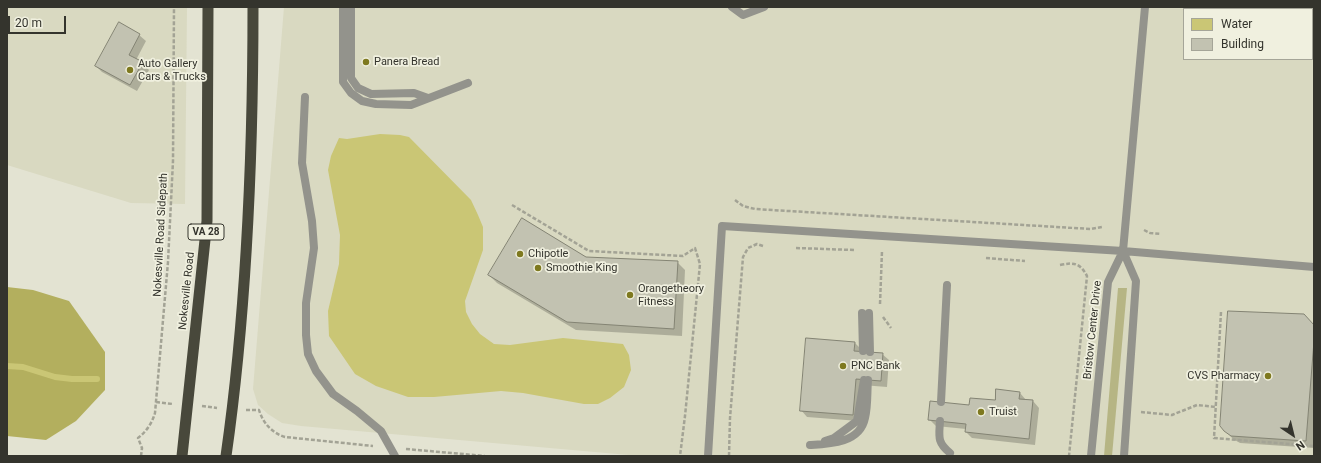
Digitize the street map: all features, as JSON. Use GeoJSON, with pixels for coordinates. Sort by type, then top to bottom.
{"type":"FeatureCollection","features":[{"type":"Feature","properties":{"kind":"highway","name":"Nokesville Road"},"geometry":{"type":"LineString","coordinates":[[182,456],[207,221],[208,7]]}},
{"type":"Feature","properties":{"kind":"highway"},"geometry":{"type":"LineString","coordinates":[[226,456],[233,409],[247,251],[253,58],[253,7]]}},
{"type":"Feature","properties":{"kind":"lane"},"geometry":{"type":"LineString","coordinates":[[343,7],[343,82],[351,93],[362,101],[376,104],[411,105],[468,83]]}},
{"type":"Feature","properties":{"kind":"lane"},"geometry":{"type":"LineString","coordinates":[[351,7],[351,78],[358,88],[371,94],[414,93],[428,98]]}},
{"type":"Feature","properties":{"kind":"lane"},"geometry":{"type":"LineString","coordinates":[[732,7],[743,16],[764,7]]}},
{"type":"Feature","properties":{"kind":"lane"},"geometry":{"type":"LineString","coordinates":[[1124,456],[1136,281],[1123,250],[1145,7]]}},
{"type":"Feature","properties":{"kind":"lane"},"geometry":{"type":"LineString","coordinates":[[305,97],[302,163],[312,221],[314,248],[306,303],[306,335],[308,354],[316,371],[333,394],[381,431],[395,456]]}},
{"type":"Feature","properties":{"kind":"lane"},"geometry":{"type":"LineString","coordinates":[[708,456],[722,226],[1123,250],[1314,266]]}},
{"type":"Feature","properties":{"kind":"lane","name":"Bristow Center Drive"},"geometry":{"type":"LineString","coordinates":[[1092,456],[1108,282],[1123,250]]}},
{"type":"Feature","properties":{"kind":"lane"},"geometry":{"type":"LineString","coordinates":[[941,402],[947,285]]}},
{"type":"Feature","properties":{"kind":"lane"},"geometry":{"type":"LineString","coordinates":[[866,313],[867,352]]}},
{"type":"Feature","properties":{"kind":"lane"},"geometry":{"type":"LineString","coordinates":[[810,445],[834,444],[855,435],[865,419],[866,380]]}},
{"type":"Feature","properties":{"kind":"lane"},"geometry":{"type":"LineString","coordinates":[[940,421],[939,438],[942,446],[950,453]]}},
{"type":"Feature","properties":{"kind":"path","name":"Nokesville Road Sidepath"},"geometry":{"type":"LineString","coordinates":[[142,456],[142,448],[138,438],[144,433],[152,422],[155,413],[168,262],[173,161],[174,7]]}},
{"type":"Feature","properties":{"kind":"path"},"geometry":{"type":"LineString","coordinates":[[735,200],[742,206],[755,209],[1091,230],[1102,227]]}},
{"type":"Feature","properties":{"kind":"path"},"geometry":{"type":"LineString","coordinates":[[512,205],[589,251],[683,256],[695,248],[700,264],[680,456]]}},
{"type":"Feature","properties":{"kind":"path"},"geometry":{"type":"LineString","coordinates":[[1144,230],[1150,233],[1161,234]]}},
{"type":"Feature","properties":{"kind":"path"},"geometry":{"type":"LineString","coordinates":[[729,456],[730,418],[743,257],[748,248],[757,244],[763,246]]}},
{"type":"Feature","properties":{"kind":"path"},"geometry":{"type":"LineString","coordinates":[[880,307],[882,251]]}},
{"type":"Feature","properties":{"kind":"path"},"geometry":{"type":"LineString","coordinates":[[981,258],[1025,261]]}},
{"type":"Feature","properties":{"kind":"path"},"geometry":{"type":"LineString","coordinates":[[1060,265],[1068,263],[1076,264],[1083,269],[1087,276],[1069,456]]}},
{"type":"Feature","properties":{"kind":"path"},"geometry":{"type":"LineString","coordinates":[[882,312],[883,317],[891,328]]}},
{"type":"Feature","properties":{"kind":"path"},"geometry":{"type":"LineString","coordinates":[[1221,312],[1214,438],[1314,446]]}},
{"type":"Feature","properties":{"kind":"path"},"geometry":{"type":"LineString","coordinates":[[156,402],[259,410],[262,418],[272,430],[286,437]]}},
{"type":"Feature","properties":{"kind":"path"},"geometry":{"type":"LineString","coordinates":[[1138,412],[1172,415],[1197,405],[1216,407]]}},
{"type":"Feature","properties":{"kind":"shaded area"},"geometry":{"type":"Polygon","coordinates":[[[7,7],[187,7],[185,204],[131,203],[7,165],[7,7]]]}},
{"type":"Feature","properties":{"kind":"shaded area"},"geometry":{"type":"Polygon","coordinates":[[[284,7],[1314,7],[1314,456],[640,456],[301,426],[282,423],[258,405],[253,389],[284,7]]]}},
{"type":"Feature","properties":{"kind":"shaded area"},"geometry":{"type":"Polygon","coordinates":[[[7,287],[33,290],[69,301],[105,352],[105,390],[76,421],[46,440],[7,436],[7,287]]]}},
{"type":"Feature","properties":{"kind":"shaded area"},"geometry":{"type":"Polygon","coordinates":[[[1118,288],[1127,288],[1112,456],[1104,456],[1118,288]]]}},
{"type":"Feature","properties":{"kind":"water"},"geometry":{"type":"Polygon","coordinates":[[[380,134],[409,137],[471,200],[483,227],[483,250],[465,301],[466,312],[472,324],[480,334],[494,344],[510,345],[563,338],[623,344],[629,355],[631,370],[624,387],[610,398],[598,404],[584,404],[523,393],[501,391],[434,397],[408,397],[376,386],[355,374],[329,336],[328,311],[339,264],[340,235],[328,170],[331,156],[339,138],[347,139],[380,134]]]}},
{"type":"Feature","properties":{"kind":"building"},"geometry":{"type":"Polygon","coordinates":[[[119,22],[140,34],[129,55],[143,62],[130,85],[95,66],[119,22]]]}},
{"type":"Feature","properties":{"kind":"building"},"geometry":{"type":"Polygon","coordinates":[[[522,218],[586,257],[678,261],[674,329],[567,322],[488,275],[522,218]]]}},
{"type":"Feature","properties":{"kind":"building","name":"CVS Pharmacy"},"geometry":{"type":"Polygon","coordinates":[[[1228,311],[1304,314],[1314,325],[1306,441],[1231,436],[1220,426],[1228,311]]]}},
{"type":"Feature","properties":{"kind":"building","name":"PNC Bank"},"geometry":{"type":"Polygon","coordinates":[[[806,338],[855,342],[854,351],[883,353],[881,381],[856,379],[853,415],[800,411],[806,338]]]}},
{"type":"Feature","properties":{"kind":"building","name":"Truist"},"geometry":{"type":"Polygon","coordinates":[[[996,389],[1020,392],[1019,399],[1033,400],[1029,439],[965,432],[966,424],[928,420],[930,401],[969,405],[970,398],[995,400],[996,389]]]}},
{"type":"Feature","properties":{"kind":"waterway"},"geometry":{"type":"LineString","coordinates":[[7,366],[23,367],[55,377],[97,379]]}},
{"type":"Feature","properties":{"kind":"place","name":"Panera Bread"},"geometry":{"type":"Point","coordinates":[366,62]}},
{"type":"Feature","properties":{"kind":"place","name":"Auto Gallery Cars & Trucks"},"geometry":{"type":"Point","coordinates":[130,70]}},
{"type":"Feature","properties":{"kind":"place","name":"Chipotle"},"geometry":{"type":"Point","coordinates":[520,254]}},
{"type":"Feature","properties":{"kind":"place","name":"Smoothie King"},"geometry":{"type":"Point","coordinates":[538,268]}},
{"type":"Feature","properties":{"kind":"place","name":"Orangetheory Fitness"},"geometry":{"type":"Point","coordinates":[630,295]}},
{"type":"Feature","properties":{"kind":"place","name":"PNC Bank"},"geometry":{"type":"Point","coordinates":[843,366]}},
{"type":"Feature","properties":{"kind":"place","name":"CVS Pharmacy"},"geometry":{"type":"Point","coordinates":[1268,376]}},
{"type":"Feature","properties":{"kind":"place","name":"Truist"},"geometry":{"type":"Point","coordinates":[981,412]}}]}
